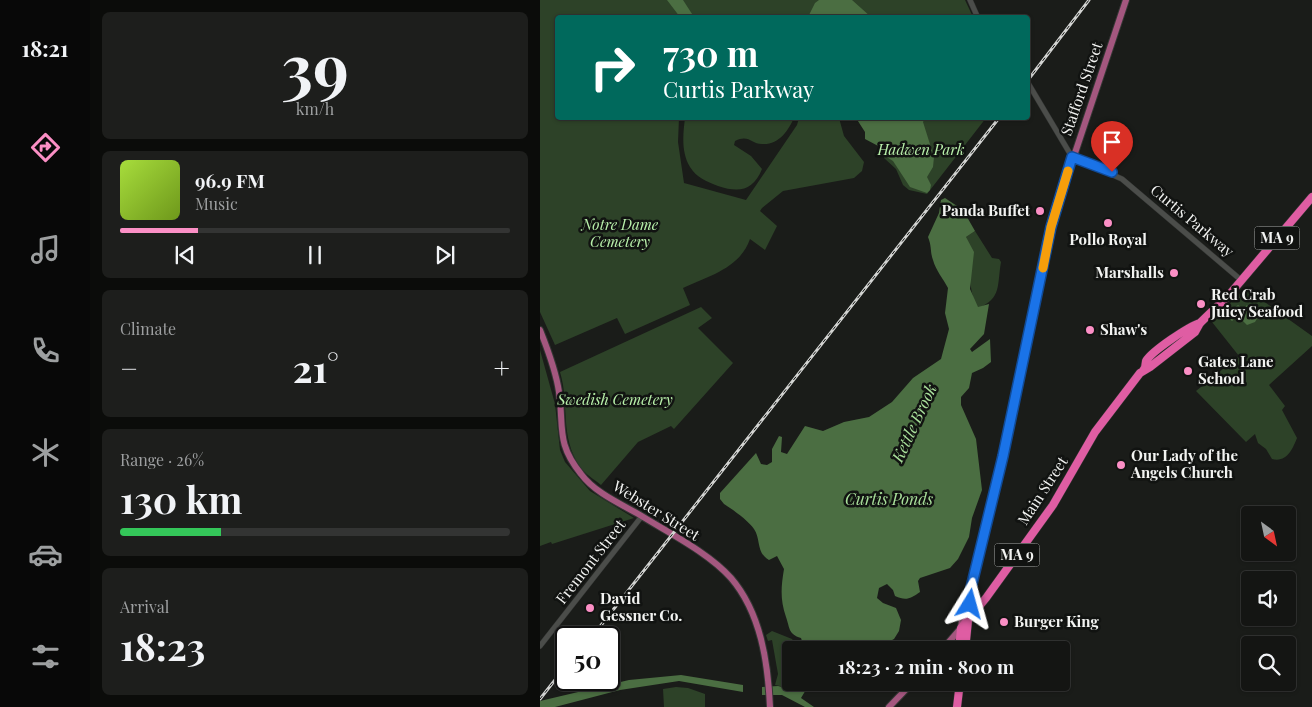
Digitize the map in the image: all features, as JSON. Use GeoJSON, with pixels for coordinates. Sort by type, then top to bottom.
{"type":"FeatureCollection","features":[{"type":"Feature","properties":{"kind":"highway","name":"Main Street"},"geometry":{"type":"LineString","coordinates":[[961,628],[982,603],[1056,500],[1095,432],[1144,369],[1146,361],[1192,325],[1200,323],[1241,280],[1312,197]]}},
{"type":"Feature","properties":{"kind":"highway"},"geometry":{"type":"LineString","coordinates":[[967,641],[969,619]]}},
{"type":"Feature","properties":{"kind":"highway"},"geometry":{"type":"LineString","coordinates":[[960,641],[961,628]]}},
{"type":"Feature","properties":{"kind":"highway"},"geometry":{"type":"LineString","coordinates":[[957,707],[959,691]]}},
{"type":"Feature","properties":{"kind":"main road","name":"Stafford Street"},"geometry":{"type":"LineString","coordinates":[[969,619],[969,599],[1005,446],[1051,227],[1072,157],[1126,0]]}},
{"type":"Feature","properties":{"kind":"main road","name":"Webster Street"},"geometry":{"type":"LineString","coordinates":[[540,330],[557,382],[561,434],[566,452],[581,474],[591,484],[712,562],[736,585],[756,622],[769,686],[770,707]]}},
{"type":"Feature","properties":{"kind":"main road","name":"Stafford Street"},"geometry":{"type":"LineString","coordinates":[[961,628],[964,601],[969,599]]}},
{"type":"Feature","properties":{"kind":"main road"},"geometry":{"type":"LineString","coordinates":[[969,599],[982,603]]}},
{"type":"Feature","properties":{"kind":"main road","name":"Main Street"},"geometry":{"type":"LineString","coordinates":[[950,641],[961,628]]}},
{"type":"Feature","properties":{"kind":"main road"},"geometry":{"type":"LineString","coordinates":[[889,707],[904,691]]}},
{"type":"Feature","properties":{"kind":"street"},"geometry":{"type":"LineString","coordinates":[[970,0],[977,15]]}},
{"type":"Feature","properties":{"kind":"street"},"geometry":{"type":"LineString","coordinates":[[1030,87],[1072,157]]}},
{"type":"Feature","properties":{"kind":"street","name":"Curtis Parkway"},"geometry":{"type":"LineString","coordinates":[[1072,157],[1122,179],[1241,280]]}},
{"type":"Feature","properties":{"kind":"street","name":"Fremont Street"},"geometry":{"type":"LineString","coordinates":[[540,646],[642,516]]}},
{"type":"Feature","properties":{"kind":"green space","name":"Notre Dame Cemetery"},"geometry":{"type":"Polygon","coordinates":[[[540,0],[965,0],[972,15],[555,15],[555,120],[679,120],[678,142],[684,183],[746,200],[797,125],[798,120],[840,120],[844,136],[864,162],[862,171],[854,178],[783,191],[762,208],[760,211],[777,226],[765,250],[750,239],[739,257],[731,264],[713,275],[683,288],[690,305],[625,334],[617,318],[555,345],[540,312],[540,0]]]}},
{"type":"Feature","properties":{"kind":"green space"},"geometry":{"type":"Polygon","coordinates":[[[685,120],[793,120],[786,132],[778,140],[768,144],[758,144],[747,139],[735,141],[734,145],[751,156],[762,169],[750,186],[739,189],[718,186],[702,179],[696,174],[687,161],[683,137],[685,120]]]}},
{"type":"Feature","properties":{"kind":"green space","name":"Hadwen Park"},"geometry":{"type":"Polygon","coordinates":[[[862,120],[984,120],[927,194],[909,190],[903,185],[896,169],[884,158],[882,146],[862,120]]]}},
{"type":"Feature","properties":{"kind":"green space"},"geometry":{"type":"Polygon","coordinates":[[[975,231],[992,258],[999,259],[1001,262],[995,295],[986,304],[978,308],[972,294],[966,237],[975,231]]]}},
{"type":"Feature","properties":{"kind":"green space"},"geometry":{"type":"Polygon","coordinates":[[[1245,288],[1312,336],[1312,346],[1269,385],[1285,406],[1282,410],[1297,438],[1289,454],[1282,459],[1272,459],[1266,449],[1258,443],[1255,434],[1246,442],[1196,391],[1239,356],[1212,322],[1245,288]]]}},
{"type":"Feature","properties":{"kind":"green space","name":"Swedish Cemetery"},"geometry":{"type":"Polygon","coordinates":[[[701,307],[712,318],[698,328],[733,363],[674,429],[671,426],[638,442],[601,485],[582,470],[569,443],[560,372],[701,307]]]}},
{"type":"Feature","properties":{"kind":"green space"},"geometry":{"type":"Polygon","coordinates":[[[540,350],[555,404],[560,450],[565,462],[590,491],[634,518],[552,544],[551,542],[540,546],[540,350]]]}},
{"type":"Feature","properties":{"kind":"green space"},"geometry":{"type":"Polygon","coordinates":[[[772,631],[793,641],[782,641],[782,686],[775,685],[778,674],[772,640],[768,641],[766,635],[772,631]]]}},
{"type":"Feature","properties":{"kind":"green space"},"geometry":{"type":"Polygon","coordinates":[[[688,688],[705,694],[705,707],[664,707],[663,689],[688,688]]]}},
{"type":"Feature","properties":{"kind":"water"},"geometry":{"type":"Polygon","coordinates":[[[667,0],[683,0],[693,15],[678,15],[667,0]]]}},
{"type":"Feature","properties":{"kind":"water"},"geometry":{"type":"Polygon","coordinates":[[[819,0],[852,0],[869,15],[809,15],[815,3],[819,0]]]}},
{"type":"Feature","properties":{"kind":"water"},"geometry":{"type":"Polygon","coordinates":[[[857,120],[924,120],[934,157],[933,167],[927,177],[931,185],[930,190],[927,193],[910,187],[893,161],[885,156],[882,148],[865,139],[865,132],[857,120]]]}},
{"type":"Feature","properties":{"kind":"water","name":"Curtis Ponds"},"geometry":{"type":"Polygon","coordinates":[[[945,198],[963,210],[975,231],[966,237],[974,252],[970,289],[978,307],[989,304],[984,334],[970,349],[972,352],[990,339],[991,362],[972,373],[969,388],[961,397],[961,405],[976,439],[982,490],[972,518],[969,537],[958,559],[950,568],[920,578],[918,581],[920,592],[913,596],[905,599],[895,596],[893,590],[887,584],[879,588],[877,598],[883,603],[896,608],[901,620],[899,631],[894,639],[890,641],[802,641],[801,638],[794,635],[790,630],[784,611],[782,582],[784,569],[777,556],[769,560],[762,554],[752,526],[724,504],[720,499],[720,493],[756,453],[761,464],[767,465],[772,462],[772,449],[779,436],[782,437],[781,452],[787,454],[805,426],[823,431],[844,422],[869,417],[892,402],[913,378],[941,359],[949,329],[945,313],[948,288],[934,264],[928,237],[939,213],[941,200],[945,198]]]}},
{"type":"Feature","properties":{"kind":"water"},"geometry":{"type":"Polygon","coordinates":[[[1238,305],[1243,309],[1247,305],[1258,317],[1255,322],[1247,325],[1238,316],[1232,321],[1227,316],[1238,305]]]}},
{"type":"Feature","properties":{"kind":"water"},"geometry":{"type":"Polygon","coordinates":[[[681,675],[743,685],[743,692],[679,681],[620,690],[620,682],[681,675]]]}},
{"type":"Feature","properties":{"kind":"water"},"geometry":{"type":"Polygon","coordinates":[[[762,687],[782,687],[782,691],[805,691],[801,698],[814,707],[805,707],[782,695],[762,695],[762,687]]]}},
{"type":"Feature","properties":{"kind":"water"},"geometry":{"type":"Polygon","coordinates":[[[582,691],[616,691],[555,707],[540,707],[540,701],[582,691]]]}},
{"type":"Feature","properties":{"kind":"railway"},"geometry":{"type":"LineString","coordinates":[[1030,77],[1089,0]]}},
{"type":"Feature","properties":{"kind":"railway"},"geometry":{"type":"LineString","coordinates":[[600,626],[997,120]]}},
{"type":"Feature","properties":{"kind":"railway"},"geometry":{"type":"LineString","coordinates":[[540,699],[555,680]]}},
{"type":"Feature","properties":{"kind":"slow traffic"},"geometry":{"type":"LineString","coordinates":[[1043,268],[1057,202],[1068,171]]}},
{"type":"Feature","properties":{"kind":"place","name":"Panda Buffet"},"geometry":{"type":"Point","coordinates":[1040,211]}},
{"type":"Feature","properties":{"kind":"place","name":"Pollo Royal"},"geometry":{"type":"Point","coordinates":[1108,223]}},
{"type":"Feature","properties":{"kind":"place","name":"Marshalls"},"geometry":{"type":"Point","coordinates":[1174,273]}},
{"type":"Feature","properties":{"kind":"place","name":"Red Crab Juicy Seafood"},"geometry":{"type":"Point","coordinates":[1201,304]}},
{"type":"Feature","properties":{"kind":"place","name":"Shaw's"},"geometry":{"type":"Point","coordinates":[1090,330]}},
{"type":"Feature","properties":{"kind":"place","name":"Gates Lane School"},"geometry":{"type":"Point","coordinates":[1188,371]}},
{"type":"Feature","properties":{"kind":"place","name":"Our Lady of the Angels Church"},"geometry":{"type":"Point","coordinates":[1121,465]}},
{"type":"Feature","properties":{"kind":"place","name":"David Gessner Co."},"geometry":{"type":"Point","coordinates":[590,608]}},
{"type":"Feature","properties":{"kind":"place","name":"Burger King"},"geometry":{"type":"Point","coordinates":[1004,622]}},
{"type":"Feature","properties":{"kind":"route"},"geometry":{"type":"LineString","coordinates":[[970,604],[969,596],[992,506],[1057,202],[1072,157],[1112,172]]}},
{"type":"Feature","properties":{"kind":"water label","name":"Kettle Brook"},"geometry":{"type":"Point","coordinates":[914,423]}}]}
